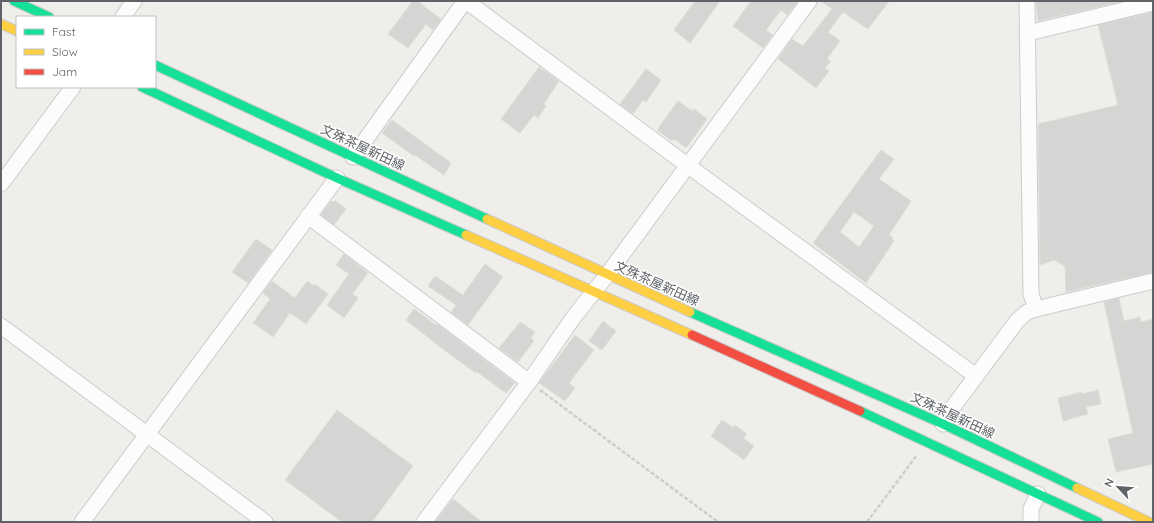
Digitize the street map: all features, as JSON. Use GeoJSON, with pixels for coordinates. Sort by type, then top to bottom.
{"type":"FeatureCollection","features":[{"type":"Feature","properties":{"kind":"main road"},"geometry":{"type":"LineString","coordinates":[[14,1],[48,16]]}},
{"type":"Feature","properties":{"kind":"main road"},"geometry":{"type":"LineString","coordinates":[[1,24],[16,31]]}},
{"type":"Feature","properties":{"kind":"main road","name":"文殊茶屋新田線"},"geometry":{"type":"LineString","coordinates":[[156,65],[607,275],[943,424],[1149,522]]}},
{"type":"Feature","properties":{"kind":"main road"},"geometry":{"type":"LineString","coordinates":[[144,88],[337,178],[595,291],[925,440],[1098,522]]}},
{"type":"Feature","properties":{"kind":"street"},"geometry":{"type":"LineString","coordinates":[[124,16],[134,1]]}},
{"type":"Feature","properties":{"kind":"street"},"geometry":{"type":"LineString","coordinates":[[353,157],[466,1],[687,165],[976,376]]}},
{"type":"Feature","properties":{"kind":"street"},"geometry":{"type":"LineString","coordinates":[[424,522],[529,382],[573,318],[607,275],[809,1]]}},
{"type":"Feature","properties":{"kind":"street"},"geometry":{"type":"LineString","coordinates":[[943,424],[950,411],[976,376],[1026,314],[1031,294],[1027,1]]}},
{"type":"Feature","properties":{"kind":"street"},"geometry":{"type":"LineString","coordinates":[[1028,33],[1153,3]]}},
{"type":"Feature","properties":{"kind":"street"},"geometry":{"type":"LineString","coordinates":[[1,184],[72,88]]}},
{"type":"Feature","properties":{"kind":"street"},"geometry":{"type":"LineString","coordinates":[[82,522],[337,178]]}},
{"type":"Feature","properties":{"kind":"street"},"geometry":{"type":"LineString","coordinates":[[308,216],[529,382]]}},
{"type":"Feature","properties":{"kind":"street"},"geometry":{"type":"LineString","coordinates":[[1026,314],[1153,281]]}},
{"type":"Feature","properties":{"kind":"street"},"geometry":{"type":"LineString","coordinates":[[1,326],[265,522]]}},
{"type":"Feature","properties":{"kind":"street"},"geometry":{"type":"LineString","coordinates":[[1031,522],[1031,509],[1038,494]]}},
{"type":"Feature","properties":{"kind":"path"},"geometry":{"type":"LineString","coordinates":[[529,382],[718,522]]}},
{"type":"Feature","properties":{"kind":"path"},"geometry":{"type":"LineString","coordinates":[[867,522],[918,454],[925,440]]}},
{"type":"Feature","properties":{"kind":"building"},"geometry":{"type":"Polygon","coordinates":[[[413,1],[417,1],[441,19],[433,30],[426,24],[408,48],[388,34],[413,1]]]}},
{"type":"Feature","properties":{"kind":"building"},"geometry":{"type":"Polygon","coordinates":[[[695,1],[720,1],[690,43],[674,30],[695,1]]]}},
{"type":"Feature","properties":{"kind":"building"},"geometry":{"type":"Polygon","coordinates":[[[751,1],[798,1],[787,15],[781,10],[766,30],[773,35],[763,48],[733,26],[751,1]]]}},
{"type":"Feature","properties":{"kind":"building"},"geometry":{"type":"Polygon","coordinates":[[[821,1],[889,1],[868,29],[843,12],[828,32],[840,41],[827,59],[831,61],[825,68],[829,71],[816,88],[778,59],[792,39],[803,46],[832,9],[821,1]]]}},
{"type":"Feature","properties":{"kind":"building"},"geometry":{"type":"Polygon","coordinates":[[[1036,1],[1123,1],[1038,21],[1036,1]]]}},
{"type":"Feature","properties":{"kind":"building"},"geometry":{"type":"Polygon","coordinates":[[[1153,12],[1153,272],[1066,292],[1065,266],[1054,260],[1040,265],[1038,124],[1118,105],[1098,25],[1153,12]]]}},
{"type":"Feature","properties":{"kind":"building"},"geometry":{"type":"Polygon","coordinates":[[[539,67],[559,81],[544,104],[546,106],[538,118],[534,115],[520,133],[501,119],[539,67]]]}},
{"type":"Feature","properties":{"kind":"building"},"geometry":{"type":"Polygon","coordinates":[[[646,69],[661,80],[646,102],[643,100],[633,114],[620,104],[646,69]]]}},
{"type":"Feature","properties":{"kind":"building"},"geometry":{"type":"Polygon","coordinates":[[[678,101],[692,111],[694,109],[707,119],[686,148],[674,139],[672,141],[657,130],[678,101]]]}},
{"type":"Feature","properties":{"kind":"building"},"geometry":{"type":"Polygon","coordinates":[[[392,120],[451,163],[444,175],[382,133],[392,120]]]}},
{"type":"Feature","properties":{"kind":"building"},"geometry":{"type":"Polygon","coordinates":[[[881,150],[894,159],[879,179],[911,201],[889,235],[894,241],[866,283],[813,243],[881,150]],[[854,212],[840,232],[859,247],[874,226],[854,212]]]}},
{"type":"Feature","properties":{"kind":"building"},"geometry":{"type":"Polygon","coordinates":[[[336,201],[346,209],[334,225],[321,215],[330,202],[336,201]]]}},
{"type":"Feature","properties":{"kind":"building"},"geometry":{"type":"Polygon","coordinates":[[[256,239],[272,250],[248,283],[232,272],[256,239]]]}},
{"type":"Feature","properties":{"kind":"building"},"geometry":{"type":"Polygon","coordinates":[[[344,254],[368,273],[352,294],[358,298],[344,318],[327,305],[349,274],[336,265],[344,254]]]}},
{"type":"Feature","properties":{"kind":"building"},"geometry":{"type":"Polygon","coordinates":[[[485,264],[503,277],[468,325],[451,312],[456,305],[428,286],[435,276],[463,295],[485,264]]]}},
{"type":"Feature","properties":{"kind":"building"},"geometry":{"type":"Polygon","coordinates":[[[272,281],[295,298],[307,281],[314,286],[315,284],[328,294],[306,324],[290,313],[273,337],[253,323],[270,299],[263,293],[272,281]]]}},
{"type":"Feature","properties":{"kind":"building"},"geometry":{"type":"Polygon","coordinates":[[[1119,298],[1124,321],[1140,317],[1141,322],[1153,319],[1153,464],[1116,472],[1108,439],[1133,433],[1104,302],[1119,298]]]}},
{"type":"Feature","properties":{"kind":"building"},"geometry":{"type":"Polygon","coordinates":[[[414,309],[436,325],[437,324],[515,383],[506,393],[448,353],[406,320],[414,309]]]}},
{"type":"Feature","properties":{"kind":"building"},"geometry":{"type":"Polygon","coordinates":[[[603,321],[616,331],[602,350],[589,341],[603,321]]]}},
{"type":"Feature","properties":{"kind":"building"},"geometry":{"type":"Polygon","coordinates":[[[520,322],[535,332],[531,338],[534,341],[518,362],[499,348],[520,322]]]}},
{"type":"Feature","properties":{"kind":"building"},"geometry":{"type":"Polygon","coordinates":[[[575,335],[594,350],[569,383],[575,388],[565,401],[539,383],[575,335]]]}},
{"type":"Feature","properties":{"kind":"building"},"geometry":{"type":"Polygon","coordinates":[[[1098,390],[1101,404],[1086,407],[1088,414],[1063,421],[1058,398],[1098,390]]]}},
{"type":"Feature","properties":{"kind":"building"},"geometry":{"type":"Polygon","coordinates":[[[337,410],[413,466],[372,522],[342,522],[285,480],[337,410]]]}},
{"type":"Feature","properties":{"kind":"building"},"geometry":{"type":"Polygon","coordinates":[[[722,420],[734,428],[735,425],[747,434],[743,438],[754,446],[744,460],[711,436],[722,420]]]}},
{"type":"Feature","properties":{"kind":"building"},"geometry":{"type":"Polygon","coordinates":[[[453,499],[482,522],[435,522],[453,499]]]}},
{"type":"Feature","properties":{"kind":"traffic: fast"},"geometry":{"type":"LineString","coordinates":[[14,1],[47,16]]}},
{"type":"Feature","properties":{"kind":"traffic: fast"},"geometry":{"type":"LineString","coordinates":[[156,65],[487,219]]}},
{"type":"Feature","properties":{"kind":"traffic: fast"},"geometry":{"type":"LineString","coordinates":[[144,88],[337,178],[466,235]]}},
{"type":"Feature","properties":{"kind":"traffic: fast"},"geometry":{"type":"LineString","coordinates":[[690,312],[943,424],[1077,488]]}},
{"type":"Feature","properties":{"kind":"traffic: fast"},"geometry":{"type":"LineString","coordinates":[[860,411],[1098,522]]}},
{"type":"Feature","properties":{"kind":"traffic: slow"},"geometry":{"type":"LineString","coordinates":[[1,24],[16,31]]}},
{"type":"Feature","properties":{"kind":"traffic: slow"},"geometry":{"type":"LineString","coordinates":[[487,219],[690,312]]}},
{"type":"Feature","properties":{"kind":"traffic: slow"},"geometry":{"type":"LineString","coordinates":[[466,235],[692,335]]}},
{"type":"Feature","properties":{"kind":"traffic: slow"},"geometry":{"type":"LineString","coordinates":[[1077,488],[1149,522]]}},
{"type":"Feature","properties":{"kind":"traffic: jam"},"geometry":{"type":"LineString","coordinates":[[692,335],[860,411]]}}]}
